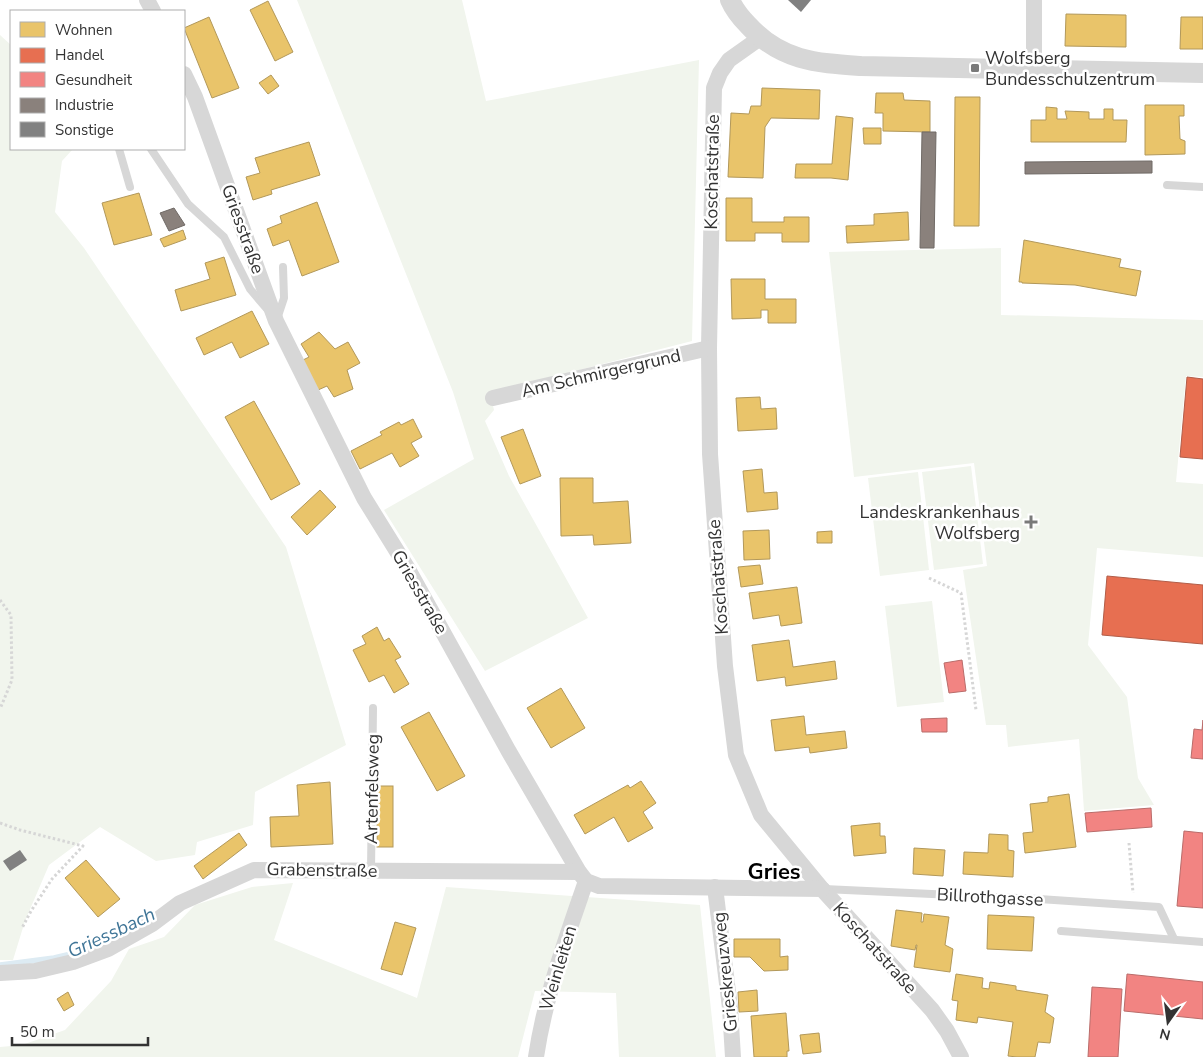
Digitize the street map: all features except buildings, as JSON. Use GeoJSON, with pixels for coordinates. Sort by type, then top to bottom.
{"type":"FeatureCollection","features":[{"type":"Feature","properties":{"kind":"street"},"geometry":{"type":"LineString","coordinates":[[730,0],[742,19],[760,38],[782,51],[802,59],[825,64],[1203,73]]}},
{"type":"Feature","properties":{"kind":"street"},"geometry":{"type":"LineString","coordinates":[[1034,0],[1034,69]]}},
{"type":"Feature","properties":{"kind":"street","name":"Koschatstraße"},"geometry":{"type":"LineString","coordinates":[[760,38],[729,60],[720,72],[714,88],[709,348],[710,464],[724,666],[736,755],[761,815],[822,889],[932,1010],[947,1031],[961,1057]]}},
{"type":"Feature","properties":{"kind":"street","name":"Griesstraße"},"geometry":{"type":"LineString","coordinates":[[185,76],[195,97],[276,320],[364,498],[408,569],[508,750],[583,876]]}},
{"type":"Feature","properties":{"kind":"street","name":"Am Schmirgergrund"},"geometry":{"type":"LineString","coordinates":[[493,398],[709,348]]}},
{"type":"Feature","properties":{"kind":"street","name":"Grabenstraße"},"geometry":{"type":"LineString","coordinates":[[0,973],[36,971],[73,962],[108,949],[152,924],[180,903],[254,870],[583,876]]}},
{"type":"Feature","properties":{"kind":"street"},"geometry":{"type":"LineString","coordinates":[[583,876],[599,886],[822,889]]}},
{"type":"Feature","properties":{"kind":"street","name":"Weinleiten"},"geometry":{"type":"LineString","coordinates":[[536,1057],[540,1032],[557,965],[583,876]]}},
{"type":"Feature","properties":{"kind":"street","name":"Grieskreuzweg"},"geometry":{"type":"LineString","coordinates":[[715,887],[730,1008],[733,1057]]}},
{"type":"Feature","properties":{"kind":"lane"},"geometry":{"type":"LineString","coordinates":[[119,150],[130,187]]}},
{"type":"Feature","properties":{"kind":"lane"},"geometry":{"type":"LineString","coordinates":[[152,150],[188,204],[224,237],[250,289],[276,320]]}},
{"type":"Feature","properties":{"kind":"lane"},"geometry":{"type":"LineString","coordinates":[[1167,185],[1203,187]]}},
{"type":"Feature","properties":{"kind":"lane"},"geometry":{"type":"LineString","coordinates":[[276,320],[284,298],[283,268]]}},
{"type":"Feature","properties":{"kind":"lane","name":"Artenfelsweg"},"geometry":{"type":"LineString","coordinates":[[371,871],[374,708]]}},
{"type":"Feature","properties":{"kind":"lane","name":"Billrothgasse"},"geometry":{"type":"LineString","coordinates":[[822,889],[1039,899],[1158,907],[1174,939]]}},
{"type":"Feature","properties":{"kind":"lane"},"geometry":{"type":"LineString","coordinates":[[1061,931],[1203,942]]}},
{"type":"Feature","properties":{"kind":"path"},"geometry":{"type":"LineString","coordinates":[[930,578],[961,593],[976,710]]}},
{"type":"Feature","properties":{"kind":"path"},"geometry":{"type":"LineString","coordinates":[[0,600],[11,615],[12,680],[0,709]]}},
{"type":"Feature","properties":{"kind":"path"},"geometry":{"type":"LineString","coordinates":[[0,823],[83,846],[52,879],[22,928]]}},
{"type":"Feature","properties":{"kind":"path"},"geometry":{"type":"LineString","coordinates":[[1129,844],[1134,905]]}},
{"type":"Feature","properties":{"kind":"shaded area"},"geometry":{"type":"Polygon","coordinates":[[[297,0],[462,0],[486,101],[699,60],[692,341],[490,393],[494,410],[485,421],[509,476],[588,618],[485,671],[384,510],[474,459],[453,392],[297,0]]]}},
{"type":"Feature","properties":{"kind":"shaded area"},"geometry":{"type":"Polygon","coordinates":[[[0,35],[10,44],[10,150],[72,150],[62,161],[55,212],[84,248],[286,547],[346,745],[255,792],[253,825],[197,842],[195,855],[156,861],[100,827],[49,865],[25,921],[13,960],[0,960],[0,35]]]}},
{"type":"Feature","properties":{"kind":"shaded area"},"geometry":{"type":"Polygon","coordinates":[[[1001,248],[1001,315],[1203,320],[1203,377],[1186,376],[1176,482],[1203,484],[1203,557],[1097,548],[1088,645],[1127,697],[1138,778],[1154,805],[1084,811],[1079,739],[1008,747],[1006,725],[986,725],[963,570],[987,566],[974,463],[854,477],[829,252],[1001,248]]]}},
{"type":"Feature","properties":{"kind":"shaded area"},"geometry":{"type":"Polygon","coordinates":[[[971,466],[983,564],[934,570],[922,472],[971,466]]]}},
{"type":"Feature","properties":{"kind":"shaded area"},"geometry":{"type":"Polygon","coordinates":[[[918,472],[929,570],[880,576],[868,478],[918,472]]]}},
{"type":"Feature","properties":{"kind":"shaded area"},"geometry":{"type":"Polygon","coordinates":[[[932,601],[944,702],[897,707],[885,606],[932,601]]]}},
{"type":"Feature","properties":{"kind":"shaded area"},"geometry":{"type":"Polygon","coordinates":[[[293,883],[274,940],[417,998],[446,887],[700,905],[716,1057],[619,1057],[616,993],[535,991],[518,1057],[0,1057],[0,1047],[22,1045],[65,1030],[111,981],[129,949],[164,937],[195,905],[252,887],[293,883]]]}},
{"type":"Feature","properties":{"kind":"waterway","name":"Griessbach"},"geometry":{"type":"LineString","coordinates":[[0,965],[71,954],[120,929],[149,917]]}},
{"type":"Feature","properties":{"kind":"place","name":"Wolfsberg Bundesschulzentrum"},"geometry":{"type":"Point","coordinates":[975,68]}},
{"type":"Feature","properties":{"kind":"place","name":"Landeskrankenhaus Wolfsberg"},"geometry":{"type":"Point","coordinates":[1031,522]}},
{"type":"Feature","properties":{"kind":"district","name":"Gries"},"geometry":{"type":"Point","coordinates":[774,871]}}]}
